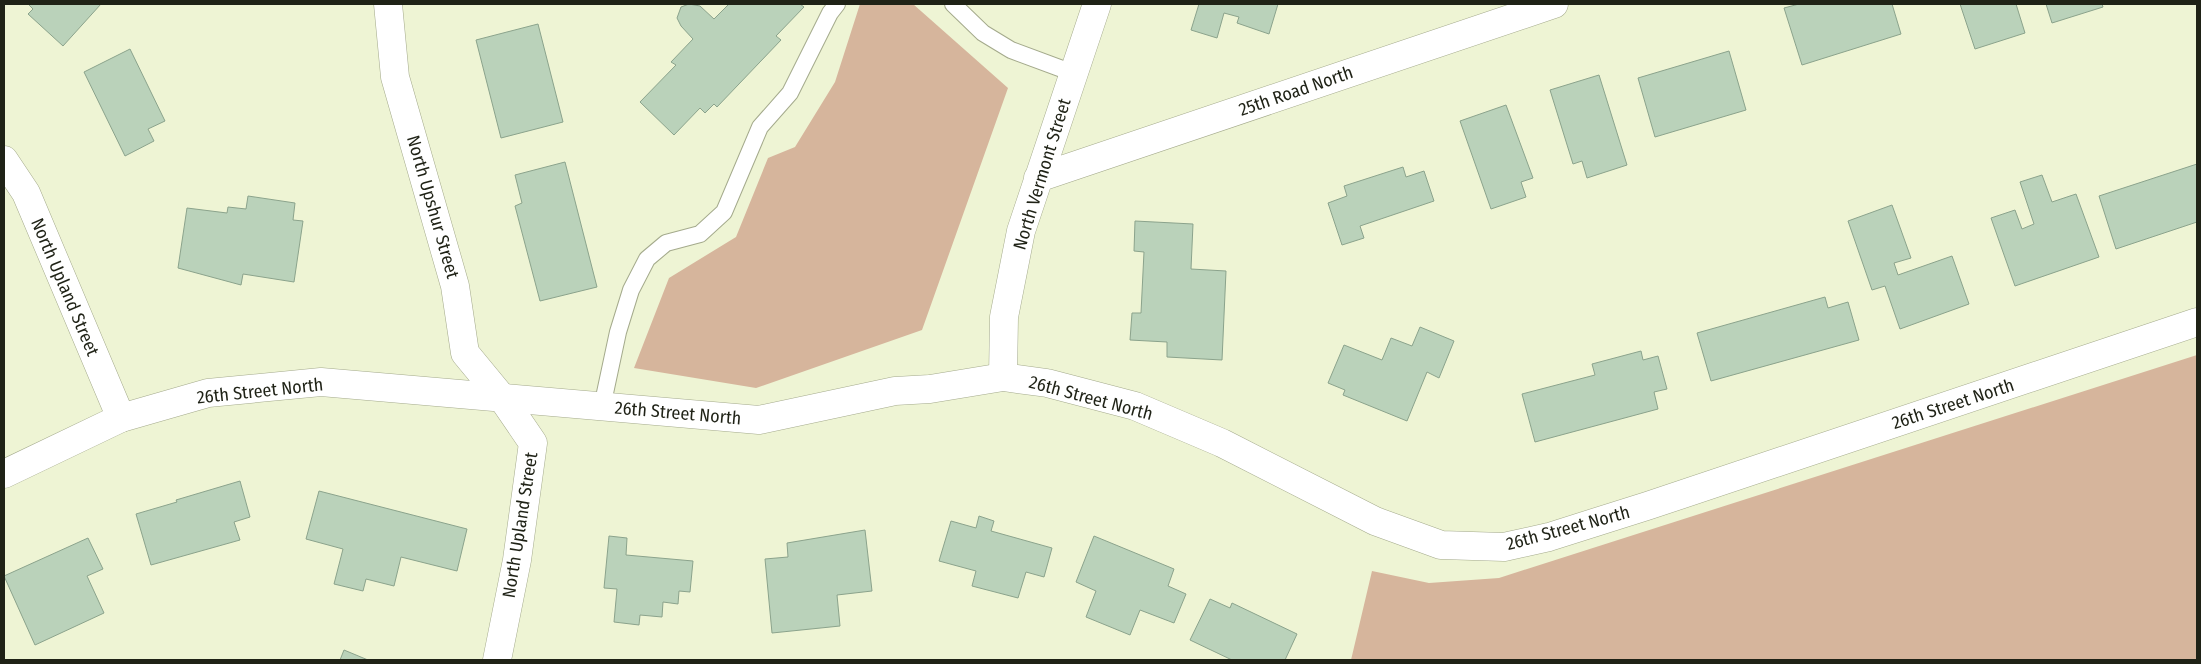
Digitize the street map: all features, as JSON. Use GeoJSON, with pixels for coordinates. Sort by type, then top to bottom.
{"type":"FeatureCollection","features":[{"type":"Feature","properties":{"kind":"street","name":"North Upshur Street"},"geometry":{"type":"LineString","coordinates":[[388,4],[396,77],[455,286],[465,353],[502,399]]}},
{"type":"Feature","properties":{"kind":"street","name":"North Vermont Street"},"geometry":{"type":"LineString","coordinates":[[1002,377],[1004,317],[1021,231],[1097,4]]}},
{"type":"Feature","properties":{"kind":"street","name":"25th Road North"},"geometry":{"type":"LineString","coordinates":[[1038,178],[1554,4]]}},
{"type":"Feature","properties":{"kind":"street","name":"North Upland Street"},"geometry":{"type":"LineString","coordinates":[[4,160],[26,192],[120,418]]}},
{"type":"Feature","properties":{"kind":"street","name":"26th Street North"},"geometry":{"type":"LineString","coordinates":[[4,474],[120,418],[208,393],[321,382],[759,420],[895,391],[930,389],[1002,377],[1047,383],[1135,406],[1222,443],[1375,521],[1440,544],[1504,547],[1549,536],[1648,506],[2197,322]]}},
{"type":"Feature","properties":{"kind":"street","name":"North Upland Street"},"geometry":{"type":"LineString","coordinates":[[497,660],[517,560],[533,443],[502,399]]}},
{"type":"Feature","properties":{"kind":"lane"},"geometry":{"type":"LineString","coordinates":[[602,407],[618,332],[631,290],[647,260],[666,243],[700,234],[724,212],[760,127],[790,93],[830,13],[837,4]]}},
{"type":"Feature","properties":{"kind":"lane"},"geometry":{"type":"LineString","coordinates":[[953,4],[983,33],[1011,50],[1073,73]]}},
{"type":"Feature","properties":{"kind":"shaded area"},"geometry":{"type":"Polygon","coordinates":[[[860,4],[913,4],[1008,88],[922,330],[756,388],[634,368],[669,278],[736,237],[768,158],[795,147],[835,82],[860,4]]]}},
{"type":"Feature","properties":{"kind":"shaded area"},"geometry":{"type":"Polygon","coordinates":[[[2197,355],[2197,660],[1351,660],[1372,571],[1429,583],[1499,578],[2197,355]]]}},
{"type":"Feature","properties":{"kind":"building"},"geometry":{"type":"Polygon","coordinates":[[[28,4],[101,4],[63,46],[28,14],[33,9],[28,4]]]}},
{"type":"Feature","properties":{"kind":"building"},"geometry":{"type":"Polygon","coordinates":[[[689,4],[700,6],[714,19],[729,4],[800,4],[804,7],[776,36],[781,40],[717,107],[714,104],[705,113],[700,108],[674,135],[640,102],[676,65],[671,62],[693,39],[681,26],[677,18],[681,7],[689,4]]]}},
{"type":"Feature","properties":{"kind":"building"},"geometry":{"type":"Polygon","coordinates":[[[1199,4],[1278,4],[1269,34],[1237,23],[1239,17],[1224,13],[1217,38],[1191,30],[1199,4]]]}},
{"type":"Feature","properties":{"kind":"building"},"geometry":{"type":"Polygon","coordinates":[[[1799,4],[1892,4],[1901,34],[1802,65],[1784,8],[1799,4]]]}},
{"type":"Feature","properties":{"kind":"building"},"geometry":{"type":"Polygon","coordinates":[[[1960,4],[2016,4],[2025,33],[1975,49],[1960,4]]]}},
{"type":"Feature","properties":{"kind":"building"},"geometry":{"type":"Polygon","coordinates":[[[2046,4],[2102,4],[2103,7],[2052,23],[2046,4]]]}},
{"type":"Feature","properties":{"kind":"building"},"geometry":{"type":"Polygon","coordinates":[[[538,24],[563,122],[501,138],[476,40],[538,24]]]}},
{"type":"Feature","properties":{"kind":"building"},"geometry":{"type":"Polygon","coordinates":[[[130,49],[165,121],[148,129],[154,141],[125,156],[84,72],[130,49]]]}},
{"type":"Feature","properties":{"kind":"building"},"geometry":{"type":"Polygon","coordinates":[[[1729,51],[1746,110],[1655,137],[1638,78],[1729,51]]]}},
{"type":"Feature","properties":{"kind":"building"},"geometry":{"type":"Polygon","coordinates":[[[1599,75],[1627,165],[1587,178],[1582,161],[1573,164],[1550,90],[1599,75]]]}},
{"type":"Feature","properties":{"kind":"building"},"geometry":{"type":"Polygon","coordinates":[[[1506,105],[1533,178],[1521,182],[1526,197],[1491,209],[1460,121],[1506,105]]]}},
{"type":"Feature","properties":{"kind":"building"},"geometry":{"type":"Polygon","coordinates":[[[565,162],[597,287],[540,301],[515,206],[522,203],[515,175],[565,162]]]}},
{"type":"Feature","properties":{"kind":"building"},"geometry":{"type":"Polygon","coordinates":[[[2197,164],[2197,222],[2116,249],[2099,196],[2197,164]]]}},
{"type":"Feature","properties":{"kind":"building"},"geometry":{"type":"Polygon","coordinates":[[[1403,167],[1406,177],[1424,171],[1434,201],[1360,226],[1364,238],[1342,245],[1328,203],[1347,196],[1344,186],[1403,167]]]}},
{"type":"Feature","properties":{"kind":"building"},"geometry":{"type":"Polygon","coordinates":[[[2042,175],[2052,202],[2076,194],[2099,257],[2015,286],[1991,218],[2015,210],[2022,229],[2034,224],[2020,182],[2042,175]]]}},
{"type":"Feature","properties":{"kind":"building"},"geometry":{"type":"Polygon","coordinates":[[[248,196],[295,203],[293,220],[303,221],[294,282],[243,274],[241,285],[178,268],[187,208],[227,213],[228,207],[246,209],[248,196]]]}},
{"type":"Feature","properties":{"kind":"building"},"geometry":{"type":"Polygon","coordinates":[[[1892,205],[1911,258],[1894,263],[1898,275],[1952,256],[1969,304],[1900,329],[1885,286],[1872,290],[1848,221],[1892,205]]]}},
{"type":"Feature","properties":{"kind":"building"},"geometry":{"type":"Polygon","coordinates":[[[1135,221],[1193,224],[1191,269],[1226,271],[1222,360],[1167,357],[1167,342],[1130,340],[1132,313],[1141,313],[1144,252],[1134,251],[1135,221]]]}},
{"type":"Feature","properties":{"kind":"building"},"geometry":{"type":"Polygon","coordinates":[[[1825,297],[1828,308],[1848,302],[1859,340],[1711,381],[1697,333],[1825,297]]]}},
{"type":"Feature","properties":{"kind":"building"},"geometry":{"type":"Polygon","coordinates":[[[1420,327],[1454,341],[1439,378],[1427,372],[1407,421],[1343,395],[1345,390],[1328,383],[1344,345],[1382,360],[1391,338],[1412,346],[1420,327]]]}},
{"type":"Feature","properties":{"kind":"building"},"geometry":{"type":"Polygon","coordinates":[[[1641,351],[1643,360],[1658,356],[1667,389],[1654,392],[1658,409],[1535,442],[1522,394],[1595,375],[1592,364],[1641,351]]]}},
{"type":"Feature","properties":{"kind":"building"},"geometry":{"type":"Polygon","coordinates":[[[240,481],[250,517],[234,522],[240,540],[151,565],[136,514],[240,481]]]}},
{"type":"Feature","properties":{"kind":"building"},"geometry":{"type":"Polygon","coordinates":[[[319,491],[467,529],[457,571],[401,557],[394,586],[366,579],[363,591],[334,584],[343,549],[306,539],[319,491]]]}},
{"type":"Feature","properties":{"kind":"building"},"geometry":{"type":"Polygon","coordinates":[[[979,516],[994,521],[991,531],[1052,548],[1044,577],[1026,572],[1018,598],[972,586],[976,571],[939,561],[951,521],[976,528],[979,516]]]}},
{"type":"Feature","properties":{"kind":"building"},"geometry":{"type":"Polygon","coordinates":[[[865,530],[872,591],[837,595],[840,626],[772,633],[765,559],[788,557],[787,543],[865,530]]]}},
{"type":"Feature","properties":{"kind":"building"},"geometry":{"type":"Polygon","coordinates":[[[609,536],[627,538],[626,555],[693,561],[690,592],[679,591],[678,604],[663,602],[662,617],[640,615],[639,625],[614,622],[617,589],[604,588],[609,536]]]}},
{"type":"Feature","properties":{"kind":"building"},"geometry":{"type":"Polygon","coordinates":[[[1094,536],[1174,569],[1168,586],[1186,594],[1174,623],[1140,610],[1130,635],[1086,617],[1096,591],[1076,582],[1094,536]]]}},
{"type":"Feature","properties":{"kind":"building"},"geometry":{"type":"Polygon","coordinates":[[[88,538],[103,569],[87,576],[104,613],[35,645],[4,576],[88,538]]]}},
{"type":"Feature","properties":{"kind":"building"},"geometry":{"type":"Polygon","coordinates":[[[1210,599],[1230,608],[1232,603],[1297,634],[1285,660],[1232,660],[1190,640],[1210,599]]]}},
{"type":"Feature","properties":{"kind":"building"},"geometry":{"type":"Polygon","coordinates":[[[344,650],[368,660],[340,660],[344,650]]]}}]}
